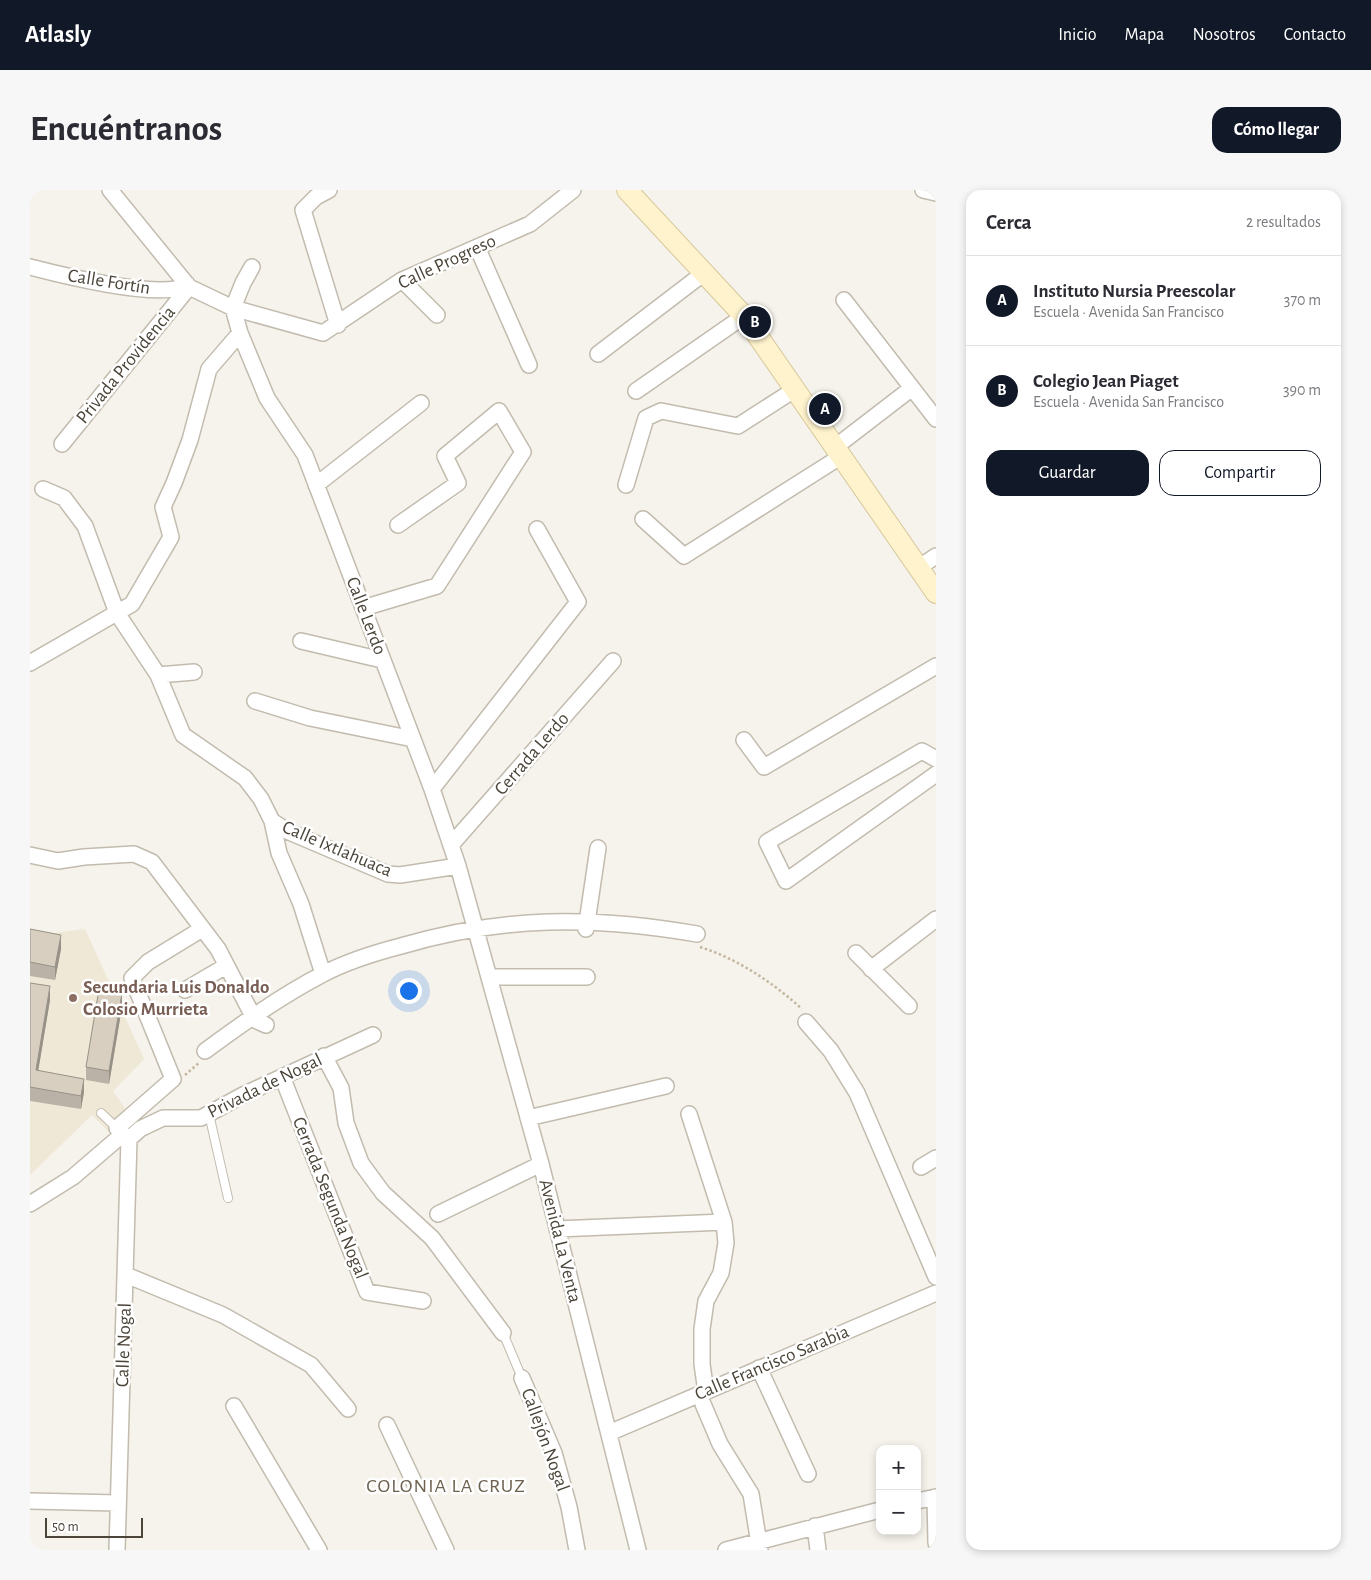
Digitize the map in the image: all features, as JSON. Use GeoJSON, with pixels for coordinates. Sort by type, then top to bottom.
{"type":"FeatureCollection","features":[{"type":"Feature","properties":{"kind":"street"},"geometry":{"type":"LineString","coordinates":[[110,190],[188,286]]}},
{"type":"Feature","properties":{"kind":"street"},"geometry":{"type":"LineString","coordinates":[[329,190],[316,197],[304,210],[338,325]]}},
{"type":"Feature","properties":{"kind":"street","name":"Calle Progreso"},"geometry":{"type":"LineString","coordinates":[[188,286],[233,308],[323,333],[338,325],[402,280],[530,224],[573,190]]}},
{"type":"Feature","properties":{"kind":"street"},"geometry":{"type":"LineString","coordinates":[[627,190],[744,316],[794,390],[840,447],[936,594]]}},
{"type":"Feature","properties":{"kind":"street"},"geometry":{"type":"LineString","coordinates":[[923,190],[936,193]]}},
{"type":"Feature","properties":{"kind":"street"},"geometry":{"type":"LineString","coordinates":[[477,247],[529,365]]}},
{"type":"Feature","properties":{"kind":"street","name":"Calle Fortín"},"geometry":{"type":"LineString","coordinates":[[30,266],[102,284],[153,290],[179,290],[188,286]]}},
{"type":"Feature","properties":{"kind":"street"},"geometry":{"type":"LineString","coordinates":[[233,308],[242,283],[252,267]]}},
{"type":"Feature","properties":{"kind":"street"},"geometry":{"type":"LineString","coordinates":[[598,354],[704,273]]}},
{"type":"Feature","properties":{"kind":"street"},"geometry":{"type":"LineString","coordinates":[[402,280],[438,314]]}},
{"type":"Feature","properties":{"kind":"street","name":"Privada Providencia"},"geometry":{"type":"LineString","coordinates":[[62,444],[188,286]]}},
{"type":"Feature","properties":{"kind":"street"},"geometry":{"type":"LineString","coordinates":[[844,300],[936,419]]}},
{"type":"Feature","properties":{"kind":"street","name":"Calle Lerdo"},"geometry":{"type":"LineString","coordinates":[[233,308],[240,333],[268,398],[305,455],[432,789],[478,930]]}},
{"type":"Feature","properties":{"kind":"street"},"geometry":{"type":"LineString","coordinates":[[636,391],[744,316]]}},
{"type":"Feature","properties":{"kind":"street"},"geometry":{"type":"LineString","coordinates":[[30,663],[132,604],[171,537],[163,507],[190,440],[209,369],[240,333]]}},
{"type":"Feature","properties":{"kind":"street"},"geometry":{"type":"LineString","coordinates":[[643,519],[684,556],[840,447],[912,388]]}},
{"type":"Feature","properties":{"kind":"street"},"geometry":{"type":"LineString","coordinates":[[626,485],[646,418],[661,411],[738,426],[794,390]]}},
{"type":"Feature","properties":{"kind":"street"},"geometry":{"type":"LineString","coordinates":[[316,485],[421,403]]}},
{"type":"Feature","properties":{"kind":"street"},"geometry":{"type":"LineString","coordinates":[[363,608],[437,586],[522,452],[499,412],[445,456],[458,483],[398,525]]}},
{"type":"Feature","properties":{"kind":"street","name":"Calle Ixtlahuaca"},"geometry":{"type":"LineString","coordinates":[[43,489],[64,498],[85,526],[117,613],[158,675],[183,735],[245,778],[261,799],[272,821],[287,831],[388,874],[400,875],[458,866]]}},
{"type":"Feature","properties":{"kind":"street"},"geometry":{"type":"LineString","coordinates":[[432,789],[578,602],[537,529]]}},
{"type":"Feature","properties":{"kind":"street"},"geometry":{"type":"LineString","coordinates":[[918,568],[936,556]]}},
{"type":"Feature","properties":{"kind":"street"},"geometry":{"type":"LineString","coordinates":[[301,641],[382,660]]}},
{"type":"Feature","properties":{"kind":"street","name":"Cerrada Lerdo"},"geometry":{"type":"LineString","coordinates":[[451,846],[613,661]]}},
{"type":"Feature","properties":{"kind":"street"},"geometry":{"type":"LineString","coordinates":[[744,740],[764,767],[936,666]]}},
{"type":"Feature","properties":{"kind":"street"},"geometry":{"type":"LineString","coordinates":[[158,675],[194,672]]}},
{"type":"Feature","properties":{"kind":"street"},"geometry":{"type":"LineString","coordinates":[[255,701],[310,718],[412,739]]}},
{"type":"Feature","properties":{"kind":"street"},"geometry":{"type":"LineString","coordinates":[[936,759],[922,751],[767,842],[786,881],[936,774]]}},
{"type":"Feature","properties":{"kind":"street"},"geometry":{"type":"LineString","coordinates":[[272,821],[279,852],[301,904],[323,974]]}},
{"type":"Feature","properties":{"kind":"street"},"geometry":{"type":"LineString","coordinates":[[586,925],[598,848]]}},
{"type":"Feature","properties":{"kind":"street"},"geometry":{"type":"LineString","coordinates":[[30,855],[58,861],[103,855],[134,854],[152,862],[218,950],[255,1020],[266,1025]]}},
{"type":"Feature","properties":{"kind":"street"},"geometry":{"type":"LineString","coordinates":[[871,969],[936,919]]}},
{"type":"Feature","properties":{"kind":"street"},"geometry":{"type":"LineString","coordinates":[[205,1055],[253,1016],[323,974],[359,958],[442,934],[478,930],[510,923],[586,925],[626,923],[697,940]]}},
{"type":"Feature","properties":{"kind":"street"},"geometry":{"type":"LineString","coordinates":[[30,1204],[73,1177],[123,1134],[173,1078],[132,978],[148,962],[202,929]]}},
{"type":"Feature","properties":{"kind":"street","name":"Avenida La Venta"},"geometry":{"type":"LineString","coordinates":[[478,930],[489,977],[541,1164],[638,1550]]}},
{"type":"Feature","properties":{"kind":"street"},"geometry":{"type":"LineString","coordinates":[[856,953],[909,1006]]}},
{"type":"Feature","properties":{"kind":"street"},"geometry":{"type":"LineString","coordinates":[[185,990],[226,966]]}},
{"type":"Feature","properties":{"kind":"street"},"geometry":{"type":"LineString","coordinates":[[489,977],[588,977]]}},
{"type":"Feature","properties":{"kind":"street"},"geometry":{"type":"LineString","coordinates":[[806,1017],[831,1051],[857,1093],[936,1276]]}},
{"type":"Feature","properties":{"kind":"street","name":"Privada de Nogal"},"geometry":{"type":"LineString","coordinates":[[123,1134],[132,1134],[157,1119],[196,1119],[209,1114],[283,1079],[324,1056],[373,1035]]}},
{"type":"Feature","properties":{"kind":"street"},"geometry":{"type":"LineString","coordinates":[[324,1056],[341,1088],[346,1123],[361,1163],[383,1193],[432,1238],[503,1333]]}},
{"type":"Feature","properties":{"kind":"street","name":"Cerrada Segunda Nogal"},"geometry":{"type":"LineString","coordinates":[[283,1079],[367,1292],[423,1301]]}},
{"type":"Feature","properties":{"kind":"street"},"geometry":{"type":"LineString","coordinates":[[528,1118],[666,1086]]}},
{"type":"Feature","properties":{"kind":"street"},"geometry":{"type":"LineString","coordinates":[[689,1114],[724,1222],[726,1243],[721,1273],[706,1301],[702,1330],[705,1398],[720,1444],[751,1494],[760,1546]]}},
{"type":"Feature","properties":{"kind":"street","name":"Calle Nogal"},"geometry":{"type":"LineString","coordinates":[[117,1550],[126,1275],[123,1134]]}},
{"type":"Feature","properties":{"kind":"street"},"geometry":{"type":"LineString","coordinates":[[921,1167],[936,1158]]}},
{"type":"Feature","properties":{"kind":"street"},"geometry":{"type":"LineString","coordinates":[[438,1214],[541,1164]]}},
{"type":"Feature","properties":{"kind":"street"},"geometry":{"type":"LineString","coordinates":[[557,1229],[724,1222]]}},
{"type":"Feature","properties":{"kind":"street"},"geometry":{"type":"LineString","coordinates":[[126,1275],[222,1315],[312,1365],[348,1409]]}},
{"type":"Feature","properties":{"kind":"street","name":"Calle Francisco Sarabia"},"geometry":{"type":"LineString","coordinates":[[609,1433],[705,1398],[759,1368],[936,1293]]}},
{"type":"Feature","properties":{"kind":"street"},"geometry":{"type":"LineString","coordinates":[[759,1368],[808,1474]]}},
{"type":"Feature","properties":{"kind":"street","name":"Callejón Nogal"},"geometry":{"type":"LineString","coordinates":[[522,1378],[554,1453],[569,1507],[577,1550]]}},
{"type":"Feature","properties":{"kind":"street"},"geometry":{"type":"LineString","coordinates":[[234,1406],[319,1550]]}},
{"type":"Feature","properties":{"kind":"street"},"geometry":{"type":"LineString","coordinates":[[387,1426],[446,1550]]}},
{"type":"Feature","properties":{"kind":"street"},"geometry":{"type":"LineString","coordinates":[[921,1500],[936,1497],[936,1543]]}},
{"type":"Feature","properties":{"kind":"street"},"geometry":{"type":"LineString","coordinates":[[30,1501],[118,1503]]}},
{"type":"Feature","properties":{"kind":"street"},"geometry":{"type":"LineString","coordinates":[[726,1550],[760,1546],[815,1526],[876,1511]]}},
{"type":"Feature","properties":{"kind":"street"},"geometry":{"type":"LineString","coordinates":[[815,1526],[818,1550]]}},
{"type":"Feature","properties":{"kind":"lane"},"geometry":{"type":"LineString","coordinates":[[101,1113],[123,1134]]}},
{"type":"Feature","properties":{"kind":"lane"},"geometry":{"type":"LineString","coordinates":[[209,1114],[228,1198]]}},
{"type":"Feature","properties":{"kind":"lane","name":"Callejón Nogal"},"geometry":{"type":"LineString","coordinates":[[503,1333],[522,1378]]}},
{"type":"Feature","properties":{"kind":"path"},"geometry":{"type":"LineString","coordinates":[[697,940],[762,977],[806,1017]]}},
{"type":"Feature","properties":{"kind":"path"},"geometry":{"type":"LineString","coordinates":[[183,1076],[205,1055]]}},
{"type":"Feature","properties":{"kind":"shaded area","name":"Secundaria Luis Donaldo Colosio Murrieta"},"geometry":{"type":"Polygon","coordinates":[[[85,929],[144,1059],[113,1091],[129,1114],[109,1132],[92,1115],[30,1175],[30,936],[85,929]]]}},
{"type":"Feature","properties":{"kind":"building"},"geometry":{"type":"Polygon","coordinates":[[[30,929],[61,935],[55,967],[30,962],[30,929]]]}},
{"type":"Feature","properties":{"kind":"building"},"geometry":{"type":"Polygon","coordinates":[[[30,983],[50,986],[36,1070],[84,1079],[81,1096],[30,1087],[30,983]]]}},
{"type":"Feature","properties":{"kind":"building"},"geometry":{"type":"Polygon","coordinates":[[[99,989],[122,993],[109,1071],[86,1067],[99,989]]]}},
{"type":"Feature","properties":{"kind":"place","name":"Colegio Jean Piaget"},"geometry":{"type":"Point","coordinates":[755,322]}},
{"type":"Feature","properties":{"kind":"place","name":"Instituto Nursia Preescolar"},"geometry":{"type":"Point","coordinates":[825,409]}},
{"type":"Feature","properties":{"kind":"place","name":"Secundaria Luis Donaldo Colosio Murrieta"},"geometry":{"type":"Point","coordinates":[73,998]}},
{"type":"Feature","properties":{"kind":"district","name":"COLONIA LA CRUZ"},"geometry":{"type":"Point","coordinates":[446,1486]}}]}
